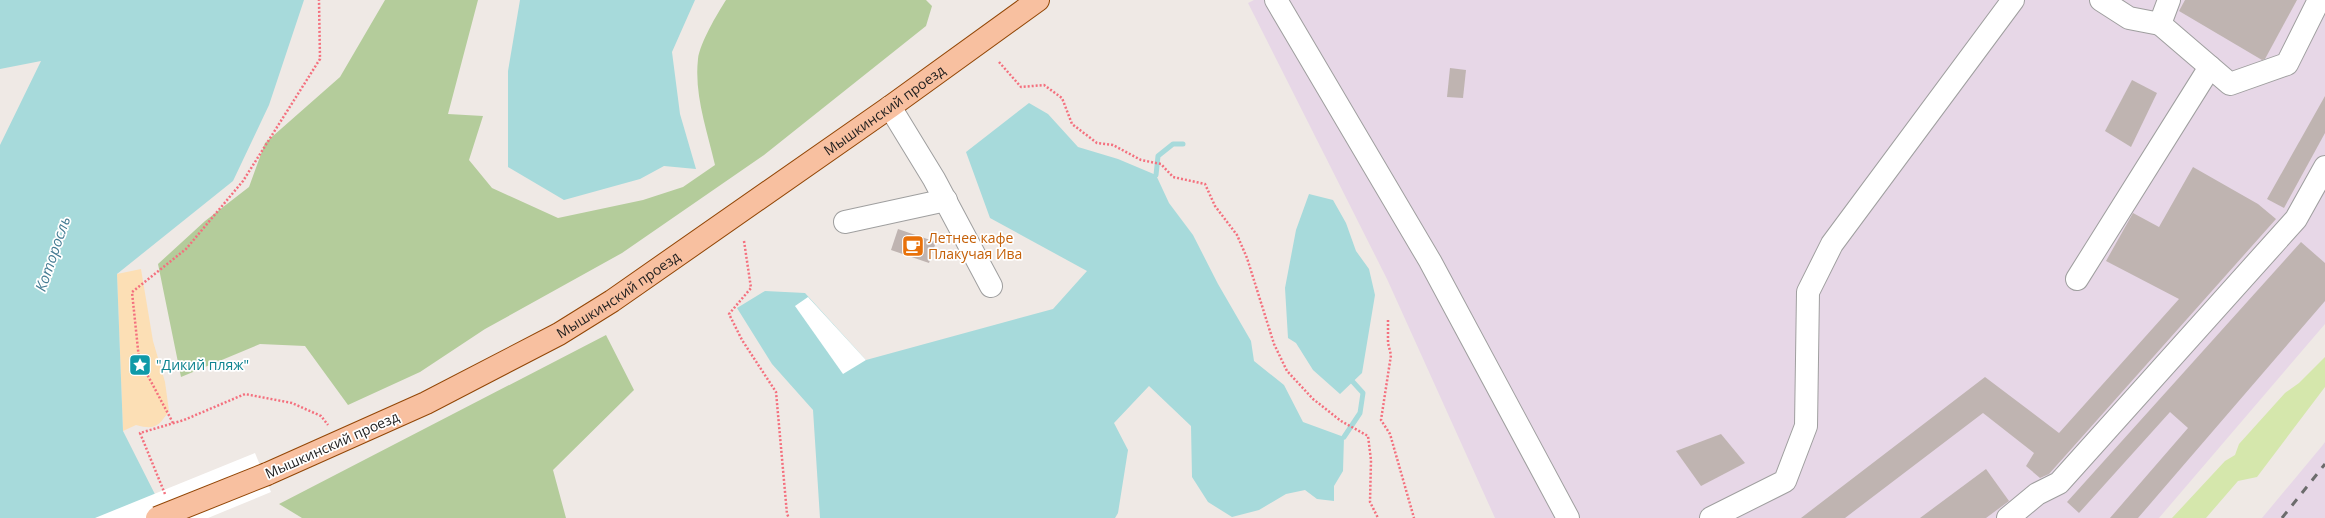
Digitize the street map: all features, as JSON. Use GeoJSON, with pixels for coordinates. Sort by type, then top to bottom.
{"type":"FeatureCollection","features":[{"type":"Feature","properties":{"kind":"main road","name":"Мышкинский проезд"},"geometry":{"type":"LineString","coordinates":[[157,518],[267,474],[426,403],[559,334],[612,301],[890,107],[1038,0]]}},
{"type":"Feature","properties":{"kind":"lane"},"geometry":{"type":"LineString","coordinates":[[1276,0],[1430,261],[1568,518]]}},
{"type":"Feature","properties":{"kind":"lane"},"geometry":{"type":"LineString","coordinates":[[1711,518],[1785,481],[1806,426],[1808,292],[1832,244],[2013,0]]}},
{"type":"Feature","properties":{"kind":"lane"},"geometry":{"type":"LineString","coordinates":[[2101,0],[2129,18],[2160,24],[2230,84],[2287,64],[2319,0]]}},
{"type":"Feature","properties":{"kind":"lane"},"geometry":{"type":"LineString","coordinates":[[2160,24],[2169,0]]}},
{"type":"Feature","properties":{"kind":"lane"},"geometry":{"type":"LineString","coordinates":[[2077,279],[2210,67]]}},
{"type":"Feature","properties":{"kind":"lane"},"geometry":{"type":"LineString","coordinates":[[890,107],[946,200],[991,286]]}},
{"type":"Feature","properties":{"kind":"lane"},"geometry":{"type":"LineString","coordinates":[[2008,518],[2037,494],[2059,483],[2296,219],[2325,167]]}},
{"type":"Feature","properties":{"kind":"lane"},"geometry":{"type":"LineString","coordinates":[[845,222],[946,200]]}},
{"type":"Feature","properties":{"kind":"path"},"geometry":{"type":"LineString","coordinates":[[173,423],[139,359],[132,292],[186,249],[243,181],[320,59],[318,0]]}},
{"type":"Feature","properties":{"kind":"path"},"geometry":{"type":"LineString","coordinates":[[999,62],[1021,86],[1044,85],[1062,98],[1072,124],[1097,143],[1113,145],[1141,160],[1161,164],[1173,177],[1205,184],[1215,206],[1237,235],[1247,258],[1274,344],[1287,371],[1313,399],[1340,421],[1368,436],[1371,460],[1370,502],[1378,518]]}},
{"type":"Feature","properties":{"kind":"path"},"geometry":{"type":"LineString","coordinates":[[744,241],[751,288],[729,314],[742,340],[776,392],[787,514],[789,518]]}},
{"type":"Feature","properties":{"kind":"path"},"geometry":{"type":"LineString","coordinates":[[1388,320],[1388,343],[1391,356],[1381,420],[1390,434],[1414,518]]}},
{"type":"Feature","properties":{"kind":"path"},"geometry":{"type":"LineString","coordinates":[[166,496],[140,433],[173,423],[245,394],[292,403],[321,416],[340,442]]}},
{"type":"Feature","properties":{"kind":"shaded area"},"geometry":{"type":"Polygon","coordinates":[[[1254,0],[2325,0],[2325,324],[2159,518],[1495,518],[1387,279],[1248,3],[1254,0]]]}},
{"type":"Feature","properties":{"kind":"shaded area"},"geometry":{"type":"Polygon","coordinates":[[[2325,442],[2325,518],[2262,518],[2322,446],[2325,442]]]}},
{"type":"Feature","properties":{"kind":"green space"},"geometry":{"type":"Polygon","coordinates":[[[385,0],[478,0],[448,114],[483,116],[469,160],[492,188],[558,218],[643,200],[683,187],[715,165],[705,126],[697,72],[699,52],[705,37],[726,0],[926,0],[932,6],[926,26],[764,155],[622,253],[485,329],[420,372],[348,405],[305,346],[260,344],[181,377],[158,264],[205,221],[249,187],[265,143],[340,77],[385,0]]]}},
{"type":"Feature","properties":{"kind":"green space"},"geometry":{"type":"Polygon","coordinates":[[[606,335],[634,390],[553,470],[566,518],[302,518],[279,504],[606,335]]]}},
{"type":"Feature","properties":{"kind":"green space"},"geometry":{"type":"Polygon","coordinates":[[[2325,357],[2325,387],[2257,477],[2238,481],[2206,518],[2172,518],[2225,461],[2235,455],[2239,444],[2285,393],[2299,383],[2325,357]]]}},
{"type":"Feature","properties":{"kind":"sand","name":"\"Дикий пляж\""},"geometry":{"type":"Polygon","coordinates":[[[141,269],[153,341],[165,382],[169,411],[162,421],[156,426],[148,427],[136,425],[123,431],[117,274],[141,269]]]}},
{"type":"Feature","properties":{"kind":"water","name":"Которосль"},"geometry":{"type":"Polygon","coordinates":[[[0,0],[304,0],[269,105],[233,181],[117,274],[123,431],[167,518],[0,518],[0,145],[41,61],[0,69],[0,0]]]}},
{"type":"Feature","properties":{"kind":"water"},"geometry":{"type":"Polygon","coordinates":[[[520,0],[695,0],[672,52],[680,114],[696,169],[664,166],[640,179],[564,200],[508,167],[508,71],[520,0]]]}},
{"type":"Feature","properties":{"kind":"water"},"geometry":{"type":"Polygon","coordinates":[[[1029,103],[1048,114],[1078,147],[1118,159],[1156,175],[1169,203],[1193,235],[1218,284],[1251,341],[1254,361],[1284,385],[1303,422],[1344,437],[1343,471],[1334,486],[1334,501],[1317,499],[1305,490],[1286,494],[1259,510],[1232,517],[1208,502],[1192,477],[1191,426],[1149,386],[1114,423],[1128,450],[1118,513],[1115,518],[820,518],[813,410],[772,364],[737,308],[765,291],[805,293],[866,360],[1053,309],[1087,271],[990,218],[966,152],[1029,103]]]}},
{"type":"Feature","properties":{"kind":"water"},"geometry":{"type":"Polygon","coordinates":[[[1309,194],[1333,200],[1346,223],[1356,251],[1369,269],[1375,295],[1362,373],[1340,394],[1313,370],[1296,343],[1288,338],[1285,288],[1296,230],[1309,194]]]}},
{"type":"Feature","properties":{"kind":"pier"},"geometry":{"type":"Polygon","coordinates":[[[808,297],[866,360],[843,374],[795,306],[808,297]]]}},
{"type":"Feature","properties":{"kind":"pier"},"geometry":{"type":"Polygon","coordinates":[[[255,453],[271,492],[208,518],[95,518],[255,453]]]}},
{"type":"Feature","properties":{"kind":"building"},"geometry":{"type":"Polygon","coordinates":[[[2185,0],[2297,0],[2265,59],[2262,60],[2179,11],[2185,0]]]}},
{"type":"Feature","properties":{"kind":"building"},"geometry":{"type":"Polygon","coordinates":[[[1450,68],[1466,70],[1463,98],[1447,97],[1450,68]]]}},
{"type":"Feature","properties":{"kind":"building"},"geometry":{"type":"Polygon","coordinates":[[[2132,80],[2157,93],[2131,147],[2105,131],[2132,80]]]}},
{"type":"Feature","properties":{"kind":"building"},"geometry":{"type":"Polygon","coordinates":[[[2325,96],[2325,133],[2284,208],[2267,199],[2325,96]]]}},
{"type":"Feature","properties":{"kind":"building"},"geometry":{"type":"Polygon","coordinates":[[[2193,167],[2258,204],[2276,219],[2049,474],[2040,478],[2026,466],[2034,453],[1983,413],[1845,518],[1801,518],[1985,377],[2059,433],[2179,299],[2106,261],[2133,213],[2159,227],[2193,167]]]}},
{"type":"Feature","properties":{"kind":"building","name":"Летнее кафе Плакучая Ива"},"geometry":{"type":"Polygon","coordinates":[[[898,229],[936,242],[929,263],[891,250],[898,229]]]}},
{"type":"Feature","properties":{"kind":"building"},"geometry":{"type":"Polygon","coordinates":[[[2301,242],[2325,263],[2325,301],[2138,518],[2110,518],[2188,428],[2170,412],[2079,513],[2067,502],[2301,242]]]}},
{"type":"Feature","properties":{"kind":"building"},"geometry":{"type":"Polygon","coordinates":[[[1721,434],[1745,463],[1701,486],[1676,451],[1721,434]]]}},
{"type":"Feature","properties":{"kind":"building"},"geometry":{"type":"Polygon","coordinates":[[[1986,469],[2009,501],[1986,518],[1920,518],[1986,469]]]}},
{"type":"Feature","properties":{"kind":"waterway"},"geometry":{"type":"LineString","coordinates":[[1156,175],[1158,156],[1173,144],[1183,144]]}},
{"type":"Feature","properties":{"kind":"waterway"},"geometry":{"type":"LineString","coordinates":[[1344,437],[1360,413],[1363,393],[1353,382]]}},
{"type":"Feature","properties":{"kind":"railway"},"geometry":{"type":"LineString","coordinates":[[2282,518],[2325,464]]}},
{"type":"Feature","properties":{"kind":"place","name":"Летнее кафе Плакучая Ива"},"geometry":{"type":"Point","coordinates":[913,246]}},
{"type":"Feature","properties":{"kind":"place","name":"\"Дикий пляж\""},"geometry":{"type":"Point","coordinates":[140,365]}}]}
